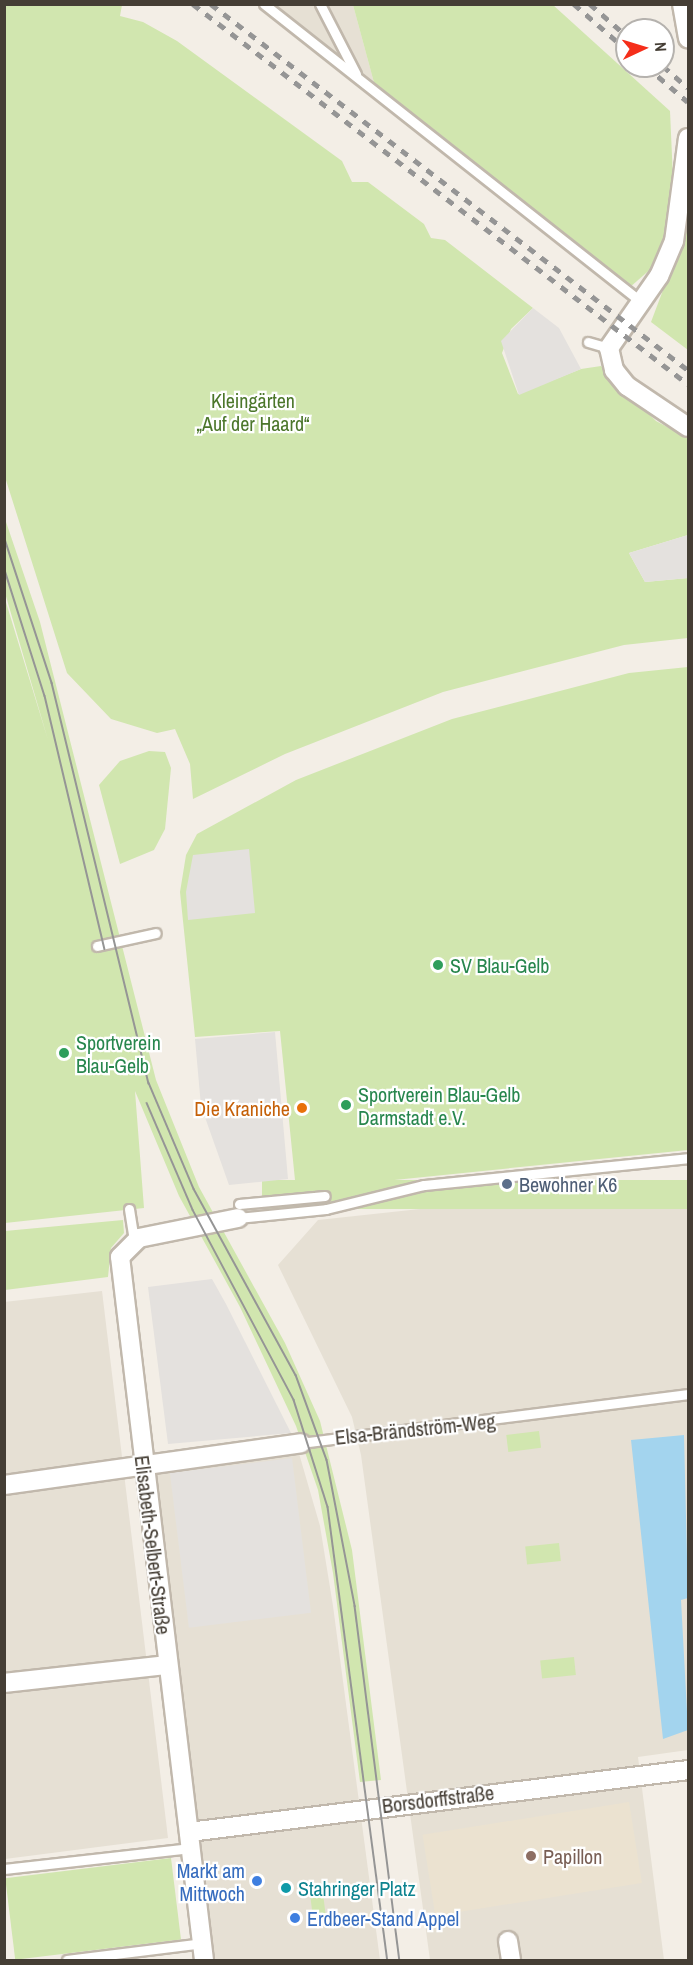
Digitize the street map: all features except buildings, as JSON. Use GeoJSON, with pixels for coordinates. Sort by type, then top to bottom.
{"type":"FeatureCollection","features":[{"type":"Feature","properties":{"kind":"street"},"geometry":{"type":"LineString","coordinates":[[682,4],[688,38]]}},
{"type":"Feature","properties":{"kind":"street"},"geometry":{"type":"LineString","coordinates":[[688,138],[674,241],[659,276],[609,348],[614,370],[627,386],[688,427]]}},
{"type":"Feature","properties":{"kind":"street"},"geometry":{"type":"LineString","coordinates":[[134,1240],[239,1211]]}},
{"type":"Feature","properties":{"kind":"street","name":"Elisabeth-Selbert-Straße"},"geometry":{"type":"LineString","coordinates":[[134,1240],[120,1263],[142,1465],[203,1952]]}},
{"type":"Feature","properties":{"kind":"street","name":"Elsa-Brändström-Weg"},"geometry":{"type":"LineString","coordinates":[[4,1485],[301,1443]]}},
{"type":"Feature","properties":{"kind":"street"},"geometry":{"type":"LineString","coordinates":[[4,1683],[168,1665]]}},
{"type":"Feature","properties":{"kind":"street","name":"Borsdorffstraße"},"geometry":{"type":"LineString","coordinates":[[190,1840],[688,1770]]}},
{"type":"Feature","properties":{"kind":"street"},"geometry":{"type":"LineString","coordinates":[[508,1941],[511,1960]]}},
{"type":"Feature","properties":{"kind":"lane"},"geometry":{"type":"LineString","coordinates":[[264,4],[640,301]]}},
{"type":"Feature","properties":{"kind":"lane"},"geometry":{"type":"LineString","coordinates":[[320,4],[360,81]]}},
{"type":"Feature","properties":{"kind":"lane"},"geometry":{"type":"LineString","coordinates":[[588,342],[609,348]]}},
{"type":"Feature","properties":{"kind":"lane"},"geometry":{"type":"LineString","coordinates":[[97,946],[156,933]]}},
{"type":"Feature","properties":{"kind":"lane"},"geometry":{"type":"LineString","coordinates":[[239,1211],[326,1209],[424,1185],[688,1158]]}},
{"type":"Feature","properties":{"kind":"lane"},"geometry":{"type":"LineString","coordinates":[[239,1211],[325,1196]]}},
{"type":"Feature","properties":{"kind":"lane"},"geometry":{"type":"LineString","coordinates":[[129,1209],[134,1240]]}},
{"type":"Feature","properties":{"kind":"lane","name":"Elsa-Brändström-Weg"},"geometry":{"type":"LineString","coordinates":[[301,1443],[688,1394]]}},
{"type":"Feature","properties":{"kind":"lane"},"geometry":{"type":"LineString","coordinates":[[4,1869],[190,1840]]}},
{"type":"Feature","properties":{"kind":"lane"},"geometry":{"type":"LineString","coordinates":[[67,1960],[203,1952]]}},
{"type":"Feature","properties":{"kind":"shaded area"},"geometry":{"type":"Polygon","coordinates":[[[264,5],[353,5],[376,90],[264,5]]]}},
{"type":"Feature","properties":{"kind":"shaded area"},"geometry":{"type":"Polygon","coordinates":[[[533,308],[559,328],[581,369],[519,395],[501,341],[533,308]]]}},
{"type":"Feature","properties":{"kind":"shaded area"},"geometry":{"type":"Polygon","coordinates":[[[688,535],[688,578],[645,582],[629,553],[688,535]]]}},
{"type":"Feature","properties":{"kind":"shaded area"},"geometry":{"type":"Polygon","coordinates":[[[249,849],[255,913],[188,920],[186,892],[193,855],[249,849]]]}},
{"type":"Feature","properties":{"kind":"shaded area"},"geometry":{"type":"Polygon","coordinates":[[[275,1032],[288,1179],[229,1185],[201,1106],[195,1039],[275,1032]]]}},
{"type":"Feature","properties":{"kind":"shaded area"},"geometry":{"type":"Polygon","coordinates":[[[688,1180],[688,1750],[638,1757],[664,1960],[430,1960],[361,1455],[352,1417],[278,1265],[318,1220],[688,1180]]]}},
{"type":"Feature","properties":{"kind":"shaded area"},"geometry":{"type":"Polygon","coordinates":[[[212,1279],[291,1433],[168,1444],[148,1287],[212,1279]]]}},
{"type":"Feature","properties":{"kind":"shaded area"},"geometry":{"type":"Polygon","coordinates":[[[102,1291],[168,1838],[5,1859],[4,1302],[102,1291]]]}},
{"type":"Feature","properties":{"kind":"shaded area"},"geometry":{"type":"Polygon","coordinates":[[[298,1450],[320,1526],[333,1606],[380,1960],[202,1960],[143,1475],[298,1450]]]}},
{"type":"Feature","properties":{"kind":"shaded area"},"geometry":{"type":"Polygon","coordinates":[[[292,1458],[311,1613],[189,1628],[170,1473],[292,1458]]]}},
{"type":"Feature","properties":{"kind":"shaded area","name":"Papillon"},"geometry":{"type":"Polygon","coordinates":[[[629,1802],[642,1883],[435,1916],[423,1835],[629,1802]]]}},
{"type":"Feature","properties":{"kind":"green space","name":"Kleingärten „Auf der Haard“"},"geometry":{"type":"Polygon","coordinates":[[[4,5],[122,5],[120,16],[143,22],[177,41],[342,161],[352,182],[368,182],[424,224],[431,238],[445,240],[533,308],[511,329],[502,353],[518,394],[581,369],[601,366],[656,421],[688,438],[688,535],[629,553],[645,582],[688,578],[688,638],[624,645],[443,692],[285,754],[193,799],[190,764],[175,729],[157,733],[111,719],[67,673],[5,477],[4,5]]]}},
{"type":"Feature","properties":{"kind":"green space"},"geometry":{"type":"Polygon","coordinates":[[[353,5],[553,5],[615,61],[615,78],[634,78],[670,111],[673,179],[662,250],[653,267],[629,288],[376,90],[353,5]]]}},
{"type":"Feature","properties":{"kind":"green space"},"geometry":{"type":"Polygon","coordinates":[[[688,192],[688,350],[651,322],[674,261],[688,192]]]}},
{"type":"Feature","properties":{"kind":"green space"},"geometry":{"type":"Polygon","coordinates":[[[4,516],[40,622],[156,1080],[199,1187],[285,1343],[320,1421],[352,1550],[381,1780],[360,1782],[333,1573],[318,1490],[296,1426],[240,1307],[179,1196],[135,1091],[144,1208],[5,1223],[5,599],[48,740],[5,593],[4,516]]]}},
{"type":"Feature","properties":{"kind":"green space","name":"SV Blau-Gelb"},"geometry":{"type":"Polygon","coordinates":[[[688,667],[688,1150],[296,1190],[280,1031],[195,1037],[180,892],[186,855],[197,834],[296,780],[452,719],[629,673],[688,667]]]}},
{"type":"Feature","properties":{"kind":"green space"},"geometry":{"type":"Polygon","coordinates":[[[149,751],[165,752],[171,768],[165,829],[154,850],[120,864],[99,785],[120,761],[149,751]]]}},
{"type":"Feature","properties":{"kind":"green space"},"geometry":{"type":"Polygon","coordinates":[[[262,1180],[688,1180],[688,1209],[262,1209],[262,1180]]]}},
{"type":"Feature","properties":{"kind":"green space"},"geometry":{"type":"Polygon","coordinates":[[[123,1220],[124,1233],[111,1248],[108,1277],[5,1290],[5,1231],[123,1220]]]}},
{"type":"Feature","properties":{"kind":"green space"},"geometry":{"type":"Polygon","coordinates":[[[539,1431],[541,1448],[508,1452],[506,1435],[539,1431]]]}},
{"type":"Feature","properties":{"kind":"green space"},"geometry":{"type":"Polygon","coordinates":[[[559,1543],[561,1561],[527,1564],[525,1547],[559,1543]]]}},
{"type":"Feature","properties":{"kind":"green space"},"geometry":{"type":"Polygon","coordinates":[[[574,1657],[576,1675],[542,1678],[540,1661],[574,1657]]]}},
{"type":"Feature","properties":{"kind":"green space"},"geometry":{"type":"Polygon","coordinates":[[[171,1858],[181,1939],[15,1960],[5,1878],[171,1858]]]}},
{"type":"Feature","properties":{"kind":"green space"},"geometry":{"type":"Polygon","coordinates":[[[322,1885],[326,1919],[313,1920],[309,1887],[322,1885]]]}},
{"type":"Feature","properties":{"kind":"water"},"geometry":{"type":"Polygon","coordinates":[[[684,1435],[688,1598],[681,1600],[688,1730],[663,1739],[631,1440],[684,1435]]]}},
{"type":"Feature","properties":{"kind":"tram line"},"geometry":{"type":"LineString","coordinates":[[4,536],[52,683],[149,1083],[194,1189],[296,1375],[327,1460],[355,1606],[400,1960]]}},
{"type":"Feature","properties":{"kind":"tram line"},"geometry":{"type":"LineString","coordinates":[[4,567],[45,696],[105,949]]}},
{"type":"Feature","properties":{"kind":"tram line"},"geometry":{"type":"LineString","coordinates":[[147,1103],[193,1210],[294,1400],[328,1507],[388,1960]]}},
{"type":"Feature","properties":{"kind":"railway"},"geometry":{"type":"LineString","coordinates":[[193,4],[688,384]]}},
{"type":"Feature","properties":{"kind":"railway"},"geometry":{"type":"LineString","coordinates":[[211,4],[688,370]]}},
{"type":"Feature","properties":{"kind":"railway"},"geometry":{"type":"LineString","coordinates":[[574,4],[615,40]]}},
{"type":"Feature","properties":{"kind":"railway"},"geometry":{"type":"LineString","coordinates":[[590,4],[615,26]]}},
{"type":"Feature","properties":{"kind":"railway"},"geometry":{"type":"LineString","coordinates":[[675,77],[688,88]]}},
{"type":"Feature","properties":{"kind":"railway"},"geometry":{"type":"LineString","coordinates":[[660,78],[688,102]]}},
{"type":"Feature","properties":{"kind":"place","name":"SV Blau-Gelb"},"geometry":{"type":"Point","coordinates":[438,965]}},
{"type":"Feature","properties":{"kind":"place","name":"Sportverein Blau-Gelb"},"geometry":{"type":"Point","coordinates":[64,1053]}},
{"type":"Feature","properties":{"kind":"place","name":"Sportverein Blau-Gelb Darmstadt e.V."},"geometry":{"type":"Point","coordinates":[346,1105]}},
{"type":"Feature","properties":{"kind":"place","name":"Die Kraniche"},"geometry":{"type":"Point","coordinates":[302,1108]}},
{"type":"Feature","properties":{"kind":"place","name":"Bewohner K6"},"geometry":{"type":"Point","coordinates":[507,1184]}},
{"type":"Feature","properties":{"kind":"place","name":"Papillon"},"geometry":{"type":"Point","coordinates":[531,1856]}},
{"type":"Feature","properties":{"kind":"place","name":"Markt am Mittwoch"},"geometry":{"type":"Point","coordinates":[257,1881]}},
{"type":"Feature","properties":{"kind":"place","name":"Stahringer Platz"},"geometry":{"type":"Point","coordinates":[286,1888]}},
{"type":"Feature","properties":{"kind":"place","name":"Erdbeer-Stand Appel"},"geometry":{"type":"Point","coordinates":[295,1918]}}]}
